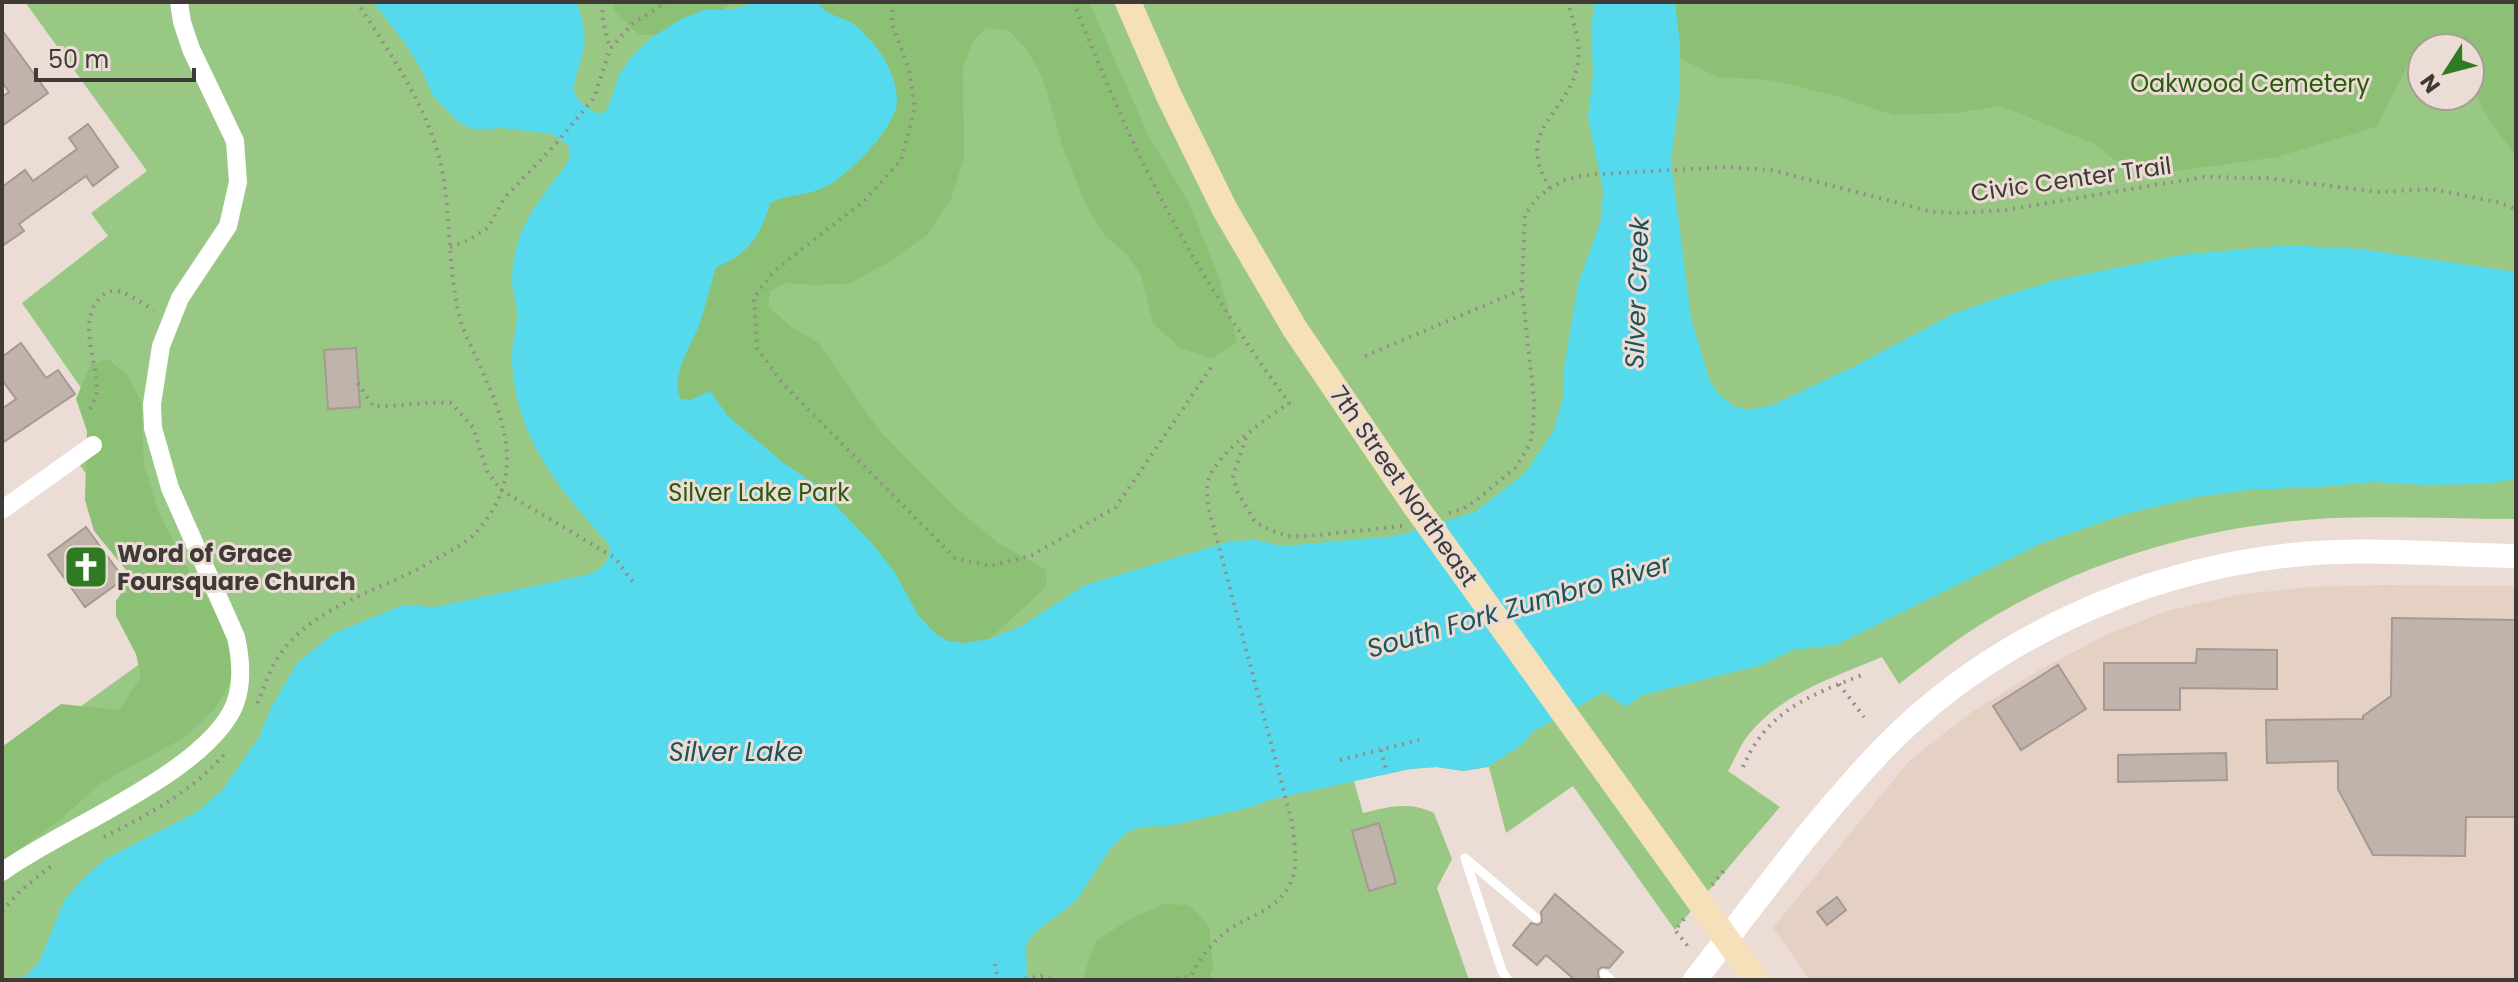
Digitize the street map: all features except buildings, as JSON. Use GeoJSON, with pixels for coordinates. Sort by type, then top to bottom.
{"type":"FeatureCollection","features":[{"type":"Feature","properties":{"kind":"main road","name":"7th Street Northeast"},"geometry":{"type":"LineString","coordinates":[[1128,2],[1169,96],[1239,234],[1295,329],[1416,507],[1756,980]]}},
{"type":"Feature","properties":{"kind":"street"},"geometry":{"type":"LineString","coordinates":[[2,872],[184,763],[220,729],[235,703],[241,681],[236,637],[170,488],[153,428],[152,404],[156,377],[161,346],[170,319],[180,298],[228,226],[238,182],[235,141],[191,49],[179,2]]}},
{"type":"Feature","properties":{"kind":"street"},"geometry":{"type":"LineString","coordinates":[[2,510],[93,445]]}},
{"type":"Feature","properties":{"kind":"street"},"geometry":{"type":"LineString","coordinates":[[1695,980],[1807,837],[1884,749],[1965,678],[2014,646],[2059,623],[2151,586],[2272,557],[2365,551],[2516,556]]}},
{"type":"Feature","properties":{"kind":"lane"},"geometry":{"type":"LineString","coordinates":[[1508,980],[1497,957],[1465,858],[1536,918]]}},
{"type":"Feature","properties":{"kind":"path"},"geometry":{"type":"LineString","coordinates":[[357,2],[407,80],[426,118],[442,172],[455,297],[462,325],[500,412],[508,441],[507,468],[501,490]]}},
{"type":"Feature","properties":{"kind":"path"},"geometry":{"type":"LineString","coordinates":[[602,2],[610,49]]}},
{"type":"Feature","properties":{"kind":"path"},"geometry":{"type":"LineString","coordinates":[[449,247],[467,241],[488,228],[505,197],[594,98],[610,49],[632,24],[667,2]]}},
{"type":"Feature","properties":{"kind":"path"},"geometry":{"type":"LineString","coordinates":[[893,2],[892,24],[909,69],[915,108],[901,160],[865,200],[774,271],[754,298],[757,348],[783,384],[955,558],[991,566],[1032,555],[1116,507],[1212,366]]}},
{"type":"Feature","properties":{"kind":"path"},"geometry":{"type":"LineString","coordinates":[[1073,2],[1125,124],[1168,209],[1247,342],[1289,403],[1259,425],[1214,468],[1207,483],[1208,506],[1292,822],[1295,853],[1291,883],[1276,904],[1223,934],[1203,955],[1190,978],[1169,980]]}},
{"type":"Feature","properties":{"kind":"path"},"geometry":{"type":"LineString","coordinates":[[1534,400],[1522,289],[1525,215],[1536,199],[1550,188],[1540,172],[1535,154],[1542,130],[1569,87],[1578,65],[1578,40],[1568,2]]}},
{"type":"Feature","properties":{"kind":"path","name":"Civic Center Trail"},"geometry":{"type":"LineString","coordinates":[[1550,188],[1585,175],[1725,167],[1771,170],[1933,212],[2005,210],[2204,177],[2266,178],[2379,192],[2432,189],[2497,202],[2516,209]]}},
{"type":"Feature","properties":{"kind":"path"},"geometry":{"type":"LineString","coordinates":[[1365,356],[1522,289]]}},
{"type":"Feature","properties":{"kind":"path"},"geometry":{"type":"LineString","coordinates":[[90,409],[97,393],[90,325],[92,310],[100,298],[108,291],[120,291],[170,319]]}},
{"type":"Feature","properties":{"kind":"path"},"geometry":{"type":"LineString","coordinates":[[358,383],[373,406],[394,407],[423,401],[451,403],[473,427],[487,471],[501,490],[615,558],[634,584]]}},
{"type":"Feature","properties":{"kind":"path"},"geometry":{"type":"LineString","coordinates":[[1246,438],[1233,476],[1246,508]]}},
{"type":"Feature","properties":{"kind":"path"},"geometry":{"type":"LineString","coordinates":[[1743,767],[1753,744],[1786,712],[1862,675]]}},
{"type":"Feature","properties":{"kind":"path"},"geometry":{"type":"LineString","coordinates":[[1839,684],[1864,717]]}},
{"type":"Feature","properties":{"kind":"path"},"geometry":{"type":"LineString","coordinates":[[1340,760],[1419,740]]}},
{"type":"Feature","properties":{"kind":"path"},"geometry":{"type":"LineString","coordinates":[[1381,750],[1387,773]]}},
{"type":"Feature","properties":{"kind":"path"},"geometry":{"type":"LineString","coordinates":[[995,964],[998,980]]}},
{"type":"Feature","properties":{"kind":"path"},"geometry":{"type":"LineString","coordinates":[[1017,980],[1043,976],[1052,980]]}},
{"type":"Feature","properties":{"kind":"shaded area"},"geometry":{"type":"Polygon","coordinates":[[[2516,586],[2516,980],[1810,980],[1773,928],[1910,760],[1972,712],[2041,669],[2106,635],[2170,610],[2237,595],[2308,587],[2516,586]]]}},
{"type":"Feature","properties":{"kind":"green space","name":"Silver Lake Park"},"geometry":{"type":"Polygon","coordinates":[[[25,2],[2516,2],[2516,519],[2334,518],[2236,529],[2188,539],[2094,568],[2048,588],[1963,636],[1899,684],[1882,657],[1828,679],[1777,707],[1740,747],[1728,771],[1780,807],[1675,930],[1573,786],[1506,833],[1489,767],[1464,771],[1436,767],[1410,769],[1354,781],[1363,813],[1407,806],[1434,813],[1452,859],[1437,888],[1469,980],[2,980],[2,763],[191,627],[75,458],[111,431],[22,303],[108,236],[91,213],[147,171],[25,2]]]}},
{"type":"Feature","properties":{"kind":"green space"},"geometry":{"type":"Polygon","coordinates":[[[613,2],[733,2],[690,29],[639,35],[614,11],[613,2]]]}},
{"type":"Feature","properties":{"kind":"green space"},"geometry":{"type":"Polygon","coordinates":[[[807,2],[1089,2],[1150,139],[1187,199],[1219,277],[1237,341],[1213,358],[1180,348],[1153,323],[1141,275],[1127,254],[1106,237],[1085,204],[1062,145],[1043,79],[1027,50],[1008,30],[987,28],[973,41],[963,68],[964,158],[951,199],[927,235],[892,260],[851,283],[785,283],[770,292],[768,306],[791,327],[819,343],[878,429],[955,507],[998,543],[1047,570],[1046,587],[972,655],[944,648],[690,432],[670,379],[807,2]]]}},
{"type":"Feature","properties":{"kind":"green space","name":"Oakwood Cemetery"},"geometry":{"type":"Polygon","coordinates":[[[1658,2],[2516,2],[2516,156],[2486,112],[2486,32],[2406,32],[2406,68],[2376,127],[2277,157],[2162,173],[2125,168],[2093,143],[2001,106],[1954,113],[1894,115],[1830,94],[1769,80],[1718,77],[1667,52],[1658,2]]]}},
{"type":"Feature","properties":{"kind":"green space"},"geometry":{"type":"Polygon","coordinates":[[[108,359],[129,377],[141,402],[144,464],[158,511],[191,575],[219,618],[231,653],[232,679],[215,709],[185,737],[101,783],[61,819],[2,862],[2,747],[61,704],[119,710],[141,677],[136,654],[116,616],[116,601],[128,583],[126,570],[94,531],[85,500],[87,431],[76,399],[90,365],[108,359]]]}},
{"type":"Feature","properties":{"kind":"green space"},"geometry":{"type":"Polygon","coordinates":[[[1163,904],[1189,905],[1209,926],[1213,967],[1209,980],[1082,980],[1096,941],[1127,921],[1163,904]]]}},
{"type":"Feature","properties":{"kind":"water","name":"Silver Lake"},"geometry":{"type":"Polygon","coordinates":[[[373,2],[576,2],[585,38],[575,80],[575,94],[586,107],[598,114],[607,110],[620,73],[633,55],[651,38],[681,19],[704,10],[730,10],[757,2],[817,2],[829,13],[855,25],[870,40],[881,53],[895,84],[897,101],[889,124],[857,163],[833,182],[817,191],[770,203],[752,242],[737,256],[716,267],[698,328],[679,372],[678,390],[680,399],[690,400],[710,391],[728,416],[781,461],[816,485],[894,571],[918,615],[936,634],[948,641],[965,643],[989,639],[1020,627],[1085,585],[1231,541],[1257,540],[1282,546],[1396,536],[1475,512],[1525,473],[1554,430],[1563,397],[1564,368],[1578,284],[1601,220],[1603,190],[1588,117],[1593,73],[1591,27],[1595,2],[1675,2],[1680,45],[1680,92],[1671,161],[1691,318],[1709,379],[1718,393],[1733,406],[1749,410],[1772,405],[1853,367],[1951,315],[2057,280],[2180,255],[2288,245],[2360,249],[2516,272],[2516,479],[2486,484],[2373,482],[2249,490],[2197,497],[2122,515],[2040,544],[1836,645],[1793,650],[1762,665],[1643,695],[1625,707],[1604,692],[1532,732],[1523,744],[1489,766],[1464,771],[1436,767],[1410,769],[1168,826],[1140,827],[1125,834],[1111,848],[1075,902],[1034,933],[1026,945],[1027,980],[15,980],[28,974],[39,962],[65,899],[83,879],[105,859],[197,812],[223,789],[259,737],[272,706],[297,663],[334,633],[403,605],[435,607],[590,574],[602,566],[609,556],[610,546],[558,484],[532,440],[522,416],[512,362],[517,314],[512,277],[518,243],[529,216],[566,165],[570,156],[569,146],[552,134],[502,128],[475,130],[458,122],[433,96],[405,43],[373,2]]]}},
{"type":"Feature","properties":{"kind":"place","name":"Word of Grace Foursquare Church"},"geometry":{"type":"Point","coordinates":[86,567]}},
{"type":"Feature","properties":{"kind":"water label","name":"Silver Creek"},"geometry":{"type":"Point","coordinates":[1637,293]}},
{"type":"Feature","properties":{"kind":"water label","name":"South Fork Zumbro River"},"geometry":{"type":"Point","coordinates":[1519,606]}}]}
